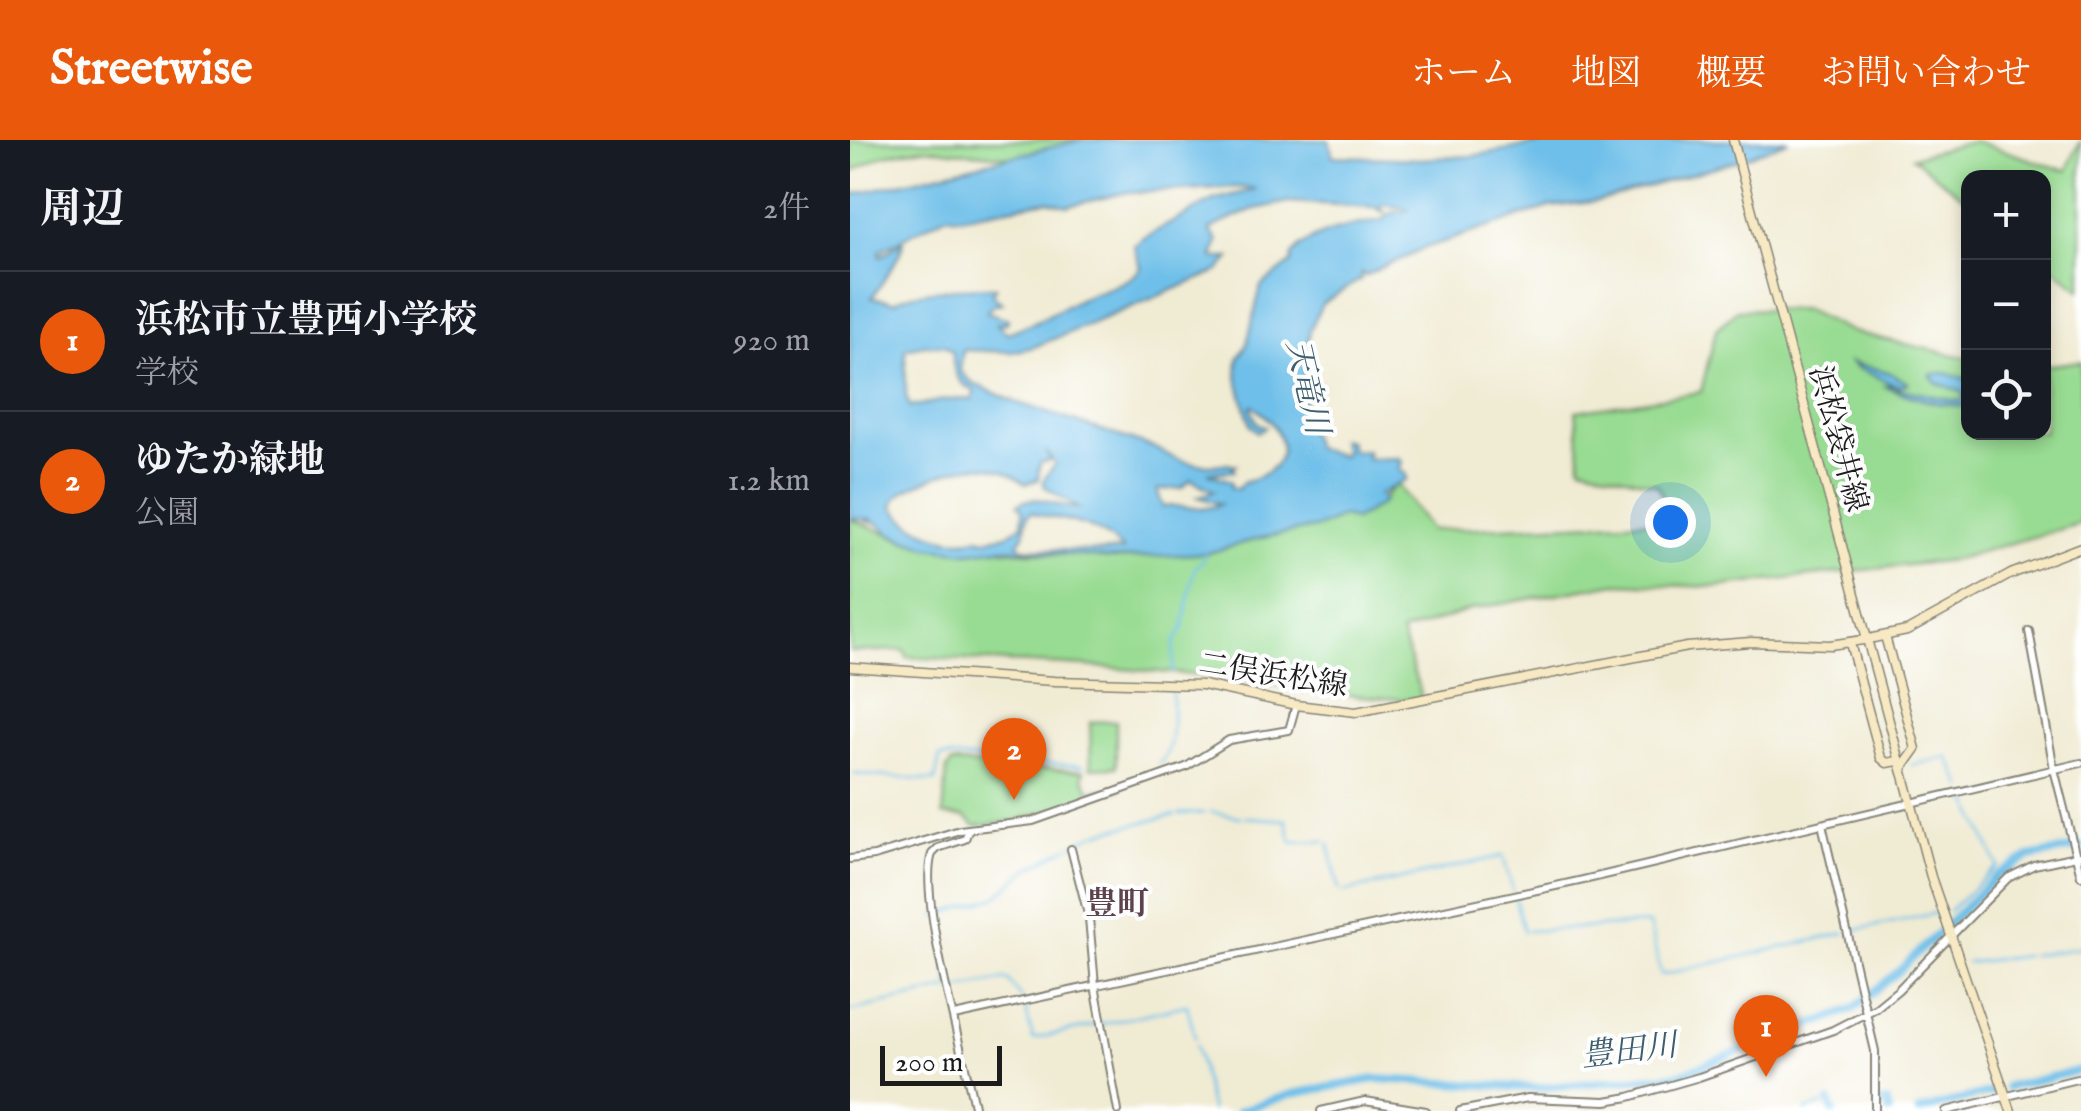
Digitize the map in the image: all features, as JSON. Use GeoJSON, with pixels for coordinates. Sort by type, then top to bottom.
{"type":"FeatureCollection","features":[{"type":"Feature","properties":{"kind":"main road","name":"浜松袋井線"},"geometry":{"type":"LineString","coordinates":[[1734,140],[1911,804],[2010,1111]]}},
{"type":"Feature","properties":{"kind":"main road"},"geometry":{"type":"LineString","coordinates":[[1874,638],[1907,631],[2012,574],[2081,546]]}},
{"type":"Feature","properties":{"kind":"main road"},"geometry":{"type":"LineString","coordinates":[[1850,643],[1881,758],[1887,763],[1900,761],[1912,752],[1910,730],[1885,636]]}},
{"type":"Feature","properties":{"kind":"main road","name":"二俣浜松線"},"geometry":{"type":"LineString","coordinates":[[850,667],[1054,682],[1203,684],[1296,705],[1356,712],[1718,643],[1863,640]]}},
{"type":"Feature","properties":{"kind":"street"},"geometry":{"type":"LineString","coordinates":[[2029,631],[2054,769],[2081,876]]}},
{"type":"Feature","properties":{"kind":"street"},"geometry":{"type":"LineString","coordinates":[[850,859],[968,829],[1032,821],[1186,767],[1229,740],[1289,730],[1296,705]]}},
{"type":"Feature","properties":{"kind":"street"},"geometry":{"type":"LineString","coordinates":[[954,1016],[1170,972],[2081,762]]}},
{"type":"Feature","properties":{"kind":"street"},"geometry":{"type":"LineString","coordinates":[[1822,824],[1875,1050],[1875,1111]]}},
{"type":"Feature","properties":{"kind":"street"},"geometry":{"type":"LineString","coordinates":[[968,829],[965,839],[938,848],[929,862],[941,960],[976,1111]]}},
{"type":"Feature","properties":{"kind":"street"},"geometry":{"type":"LineString","coordinates":[[1071,849],[1089,918],[1095,985],[1118,1111]]}},
{"type":"Feature","properties":{"kind":"street"},"geometry":{"type":"LineString","coordinates":[[1460,1111],[1528,1098],[1629,1098],[1803,1043],[1898,990],[1949,931],[2008,878],[2076,852]]}},
{"type":"Feature","properties":{"kind":"street"},"geometry":{"type":"LineString","coordinates":[[1946,1111],[2081,1078]]}},
{"type":"Feature","properties":{"kind":"street"},"geometry":{"type":"LineString","coordinates":[[1321,1111],[1365,1101],[1426,1111]]}},
{"type":"Feature","properties":{"kind":"green space"},"geometry":{"type":"Polygon","coordinates":[[[850,140],[1090,140],[1013,157],[923,148],[884,155],[850,173],[850,140]]]}},
{"type":"Feature","properties":{"kind":"green space"},"geometry":{"type":"Polygon","coordinates":[[[2081,140],[2081,290],[2051,266],[2051,170],[1961,170],[1961,196],[1912,157],[1975,141],[2066,171],[2081,140]]]}},
{"type":"Feature","properties":{"kind":"green space"},"geometry":{"type":"Polygon","coordinates":[[[1803,309],[1852,332],[1961,356],[1961,440],[2051,440],[2051,365],[2081,361],[2081,523],[1953,560],[1713,587],[1616,583],[1473,609],[1401,633],[1423,701],[1324,693],[1232,678],[907,657],[904,650],[850,652],[850,519],[907,541],[1052,554],[1141,557],[1285,533],[1375,508],[1397,483],[1431,530],[1673,520],[1658,485],[1581,466],[1576,411],[1701,392],[1716,330],[1737,310],[1803,309]]]}},
{"type":"Feature","properties":{"kind":"green space"},"geometry":{"type":"Polygon","coordinates":[[[1116,721],[1116,767],[1091,768],[1090,722],[1116,721]]]}},
{"type":"Feature","properties":{"kind":"green space"},"geometry":{"type":"Polygon","coordinates":[[[952,763],[1084,771],[1090,791],[1122,788],[1015,821],[975,826],[965,817],[943,815],[947,769],[952,763]]]}},
{"type":"Feature","properties":{"kind":"water"},"geometry":{"type":"Polygon","coordinates":[[[1081,140],[1329,140],[1333,156],[1420,159],[1473,156],[1557,140],[1789,140],[1742,159],[1600,201],[1550,207],[1425,248],[1366,276],[1362,273],[1361,279],[1322,304],[1310,330],[1303,412],[1314,447],[1341,456],[1345,453],[1340,439],[1349,441],[1351,451],[1367,451],[1367,459],[1399,458],[1399,469],[1407,479],[1379,495],[1385,500],[1383,503],[1354,520],[1343,516],[1319,527],[1208,553],[1113,559],[1001,548],[968,552],[927,547],[865,521],[873,519],[850,519],[850,195],[1081,140]],[[1256,189],[1124,193],[1068,206],[1047,201],[959,217],[947,215],[880,251],[881,256],[903,241],[896,261],[872,298],[895,302],[928,292],[996,287],[992,294],[1002,303],[994,304],[987,312],[1008,319],[1007,323],[997,324],[1007,333],[1128,279],[1141,268],[1134,246],[1142,239],[1213,200],[1256,189]],[[1288,202],[1251,210],[1210,231],[1218,241],[1213,258],[1230,258],[1219,271],[1034,347],[1012,352],[963,350],[960,370],[972,383],[1015,402],[1156,448],[1182,461],[1236,465],[1234,471],[1208,473],[1231,481],[1232,488],[1238,489],[1243,482],[1270,470],[1281,451],[1275,429],[1252,405],[1257,423],[1266,427],[1258,432],[1251,426],[1237,376],[1238,359],[1247,344],[1261,286],[1291,263],[1292,255],[1312,239],[1409,209],[1383,204],[1380,206],[1385,213],[1374,207],[1288,202]],[[924,345],[905,349],[906,396],[910,407],[973,399],[974,390],[957,375],[953,352],[944,345],[924,345]],[[1046,451],[1050,461],[1040,463],[1038,480],[1025,484],[997,469],[955,470],[904,491],[893,506],[920,529],[944,538],[981,540],[1007,535],[1022,524],[1023,511],[1018,504],[1034,499],[1078,508],[1045,487],[1043,481],[1055,464],[1046,451]],[[1191,480],[1182,488],[1157,490],[1163,507],[1205,508],[1220,504],[1198,497],[1214,491],[1191,480]],[[1032,512],[1027,516],[1018,544],[1024,548],[1123,550],[1092,528],[1032,512]]]}},
{"type":"Feature","properties":{"kind":"water"},"geometry":{"type":"Polygon","coordinates":[[[1851,363],[1888,372],[1908,383],[1891,383],[1892,387],[1961,400],[1961,405],[1905,394],[1860,370],[1851,363]]]}},
{"type":"Feature","properties":{"kind":"water"},"geometry":{"type":"Polygon","coordinates":[[[1945,373],[1959,376],[1961,392],[1937,383],[1930,375],[1945,373]]]}},
{"type":"Feature","properties":{"kind":"waterway"},"geometry":{"type":"LineString","coordinates":[[1173,674],[1174,643],[1183,629],[1194,569],[1204,554]]}},
{"type":"Feature","properties":{"kind":"waterway"},"geometry":{"type":"LineString","coordinates":[[1159,764],[1171,740],[1172,692]]}},
{"type":"Feature","properties":{"kind":"waterway"},"geometry":{"type":"LineString","coordinates":[[854,774],[935,781],[940,757],[1083,766]]}},
{"type":"Feature","properties":{"kind":"waterway"},"geometry":{"type":"LineString","coordinates":[[1912,765],[1948,757],[1963,787]]}},
{"type":"Feature","properties":{"kind":"waterway"},"geometry":{"type":"LineString","coordinates":[[1949,911],[1998,866],[1966,795]]}},
{"type":"Feature","properties":{"kind":"waterway"},"geometry":{"type":"LineString","coordinates":[[1211,812],[1240,817]]}},
{"type":"Feature","properties":{"kind":"waterway"},"geometry":{"type":"LineString","coordinates":[[1179,814],[1204,813]]}},
{"type":"Feature","properties":{"kind":"waterway"},"geometry":{"type":"LineString","coordinates":[[1097,833],[1175,815]]}},
{"type":"Feature","properties":{"kind":"waterway"},"geometry":{"type":"LineString","coordinates":[[1244,817],[1286,820],[1292,842],[1325,841]]}},
{"type":"Feature","properties":{"kind":"waterway"},"geometry":{"type":"LineString","coordinates":[[1073,845],[1094,834]]}},
{"type":"Feature","properties":{"kind":"waterway"},"geometry":{"type":"LineString","coordinates":[[1329,845],[1339,890]]}},
{"type":"Feature","properties":{"kind":"waterway"},"geometry":{"type":"LineString","coordinates":[[936,916],[996,897],[1027,870],[1068,847]]}},
{"type":"Feature","properties":{"kind":"waterway","name":"豊田川"},"geometry":{"type":"LineString","coordinates":[[1239,1111],[1292,1094],[1375,1079],[1537,1088],[1677,1075],[1853,1009],[1899,971],[1998,875],[2029,857],[2081,847]]}},
{"type":"Feature","properties":{"kind":"waterway"},"geometry":{"type":"LineString","coordinates":[[1344,892],[1503,856],[1513,891]]}},
{"type":"Feature","properties":{"kind":"waterway"},"geometry":{"type":"LineString","coordinates":[[1515,898],[1524,932]]}},
{"type":"Feature","properties":{"kind":"waterway"},"geometry":{"type":"LineString","coordinates":[[1851,931],[1937,913]]}},
{"type":"Feature","properties":{"kind":"waterway"},"geometry":{"type":"LineString","coordinates":[[1528,931],[1649,924],[1661,975],[1845,933]]}},
{"type":"Feature","properties":{"kind":"waterway"},"geometry":{"type":"LineString","coordinates":[[2031,955],[2081,948]]}},
{"type":"Feature","properties":{"kind":"waterway"},"geometry":{"type":"LineString","coordinates":[[1966,963],[2025,956]]}},
{"type":"Feature","properties":{"kind":"waterway"},"geometry":{"type":"LineString","coordinates":[[947,971],[951,990],[1007,979],[1022,998]]}},
{"type":"Feature","properties":{"kind":"waterway"},"geometry":{"type":"LineString","coordinates":[[850,1011],[946,989]]}},
{"type":"Feature","properties":{"kind":"waterway"},"geometry":{"type":"LineString","coordinates":[[1025,1006],[1033,1039],[1187,1005],[1195,1038]]}},
{"type":"Feature","properties":{"kind":"waterway"},"geometry":{"type":"LineString","coordinates":[[1196,1045],[1211,1111]]}},
{"type":"Feature","properties":{"kind":"waterway"},"geometry":{"type":"LineString","coordinates":[[2007,1087],[2081,1070]]}},
{"type":"Feature","properties":{"kind":"waterway"},"geometry":{"type":"LineString","coordinates":[[1919,1111],[1995,1091]]}},
{"type":"Feature","properties":{"kind":"waterway"},"geometry":{"type":"LineString","coordinates":[[1987,1096],[1995,1093]]}},
{"type":"Feature","properties":{"kind":"waterway"},"geometry":{"type":"LineString","coordinates":[[1805,1111],[1830,1102]]}},
{"type":"Feature","properties":{"kind":"waterway"},"geometry":{"type":"LineString","coordinates":[[1830,1102],[1833,1111]]}},
{"type":"Feature","properties":{"kind":"waterway"},"geometry":{"type":"LineString","coordinates":[[1877,1104],[1887,1102],[1889,1111]]}},
{"type":"Feature","properties":{"kind":"place","name":"ゆたか緑地"},"geometry":{"type":"Point","coordinates":[1014,800]}},
{"type":"Feature","properties":{"kind":"place","name":"浜松市立豊西小学校"},"geometry":{"type":"Point","coordinates":[1766,1077]}},
{"type":"Feature","properties":{"kind":"district","name":"豊町"},"geometry":{"type":"Point","coordinates":[1117,905]}},
{"type":"Feature","properties":{"kind":"water label","name":"天竜川"},"geometry":{"type":"Point","coordinates":[1306,387]}}]}
